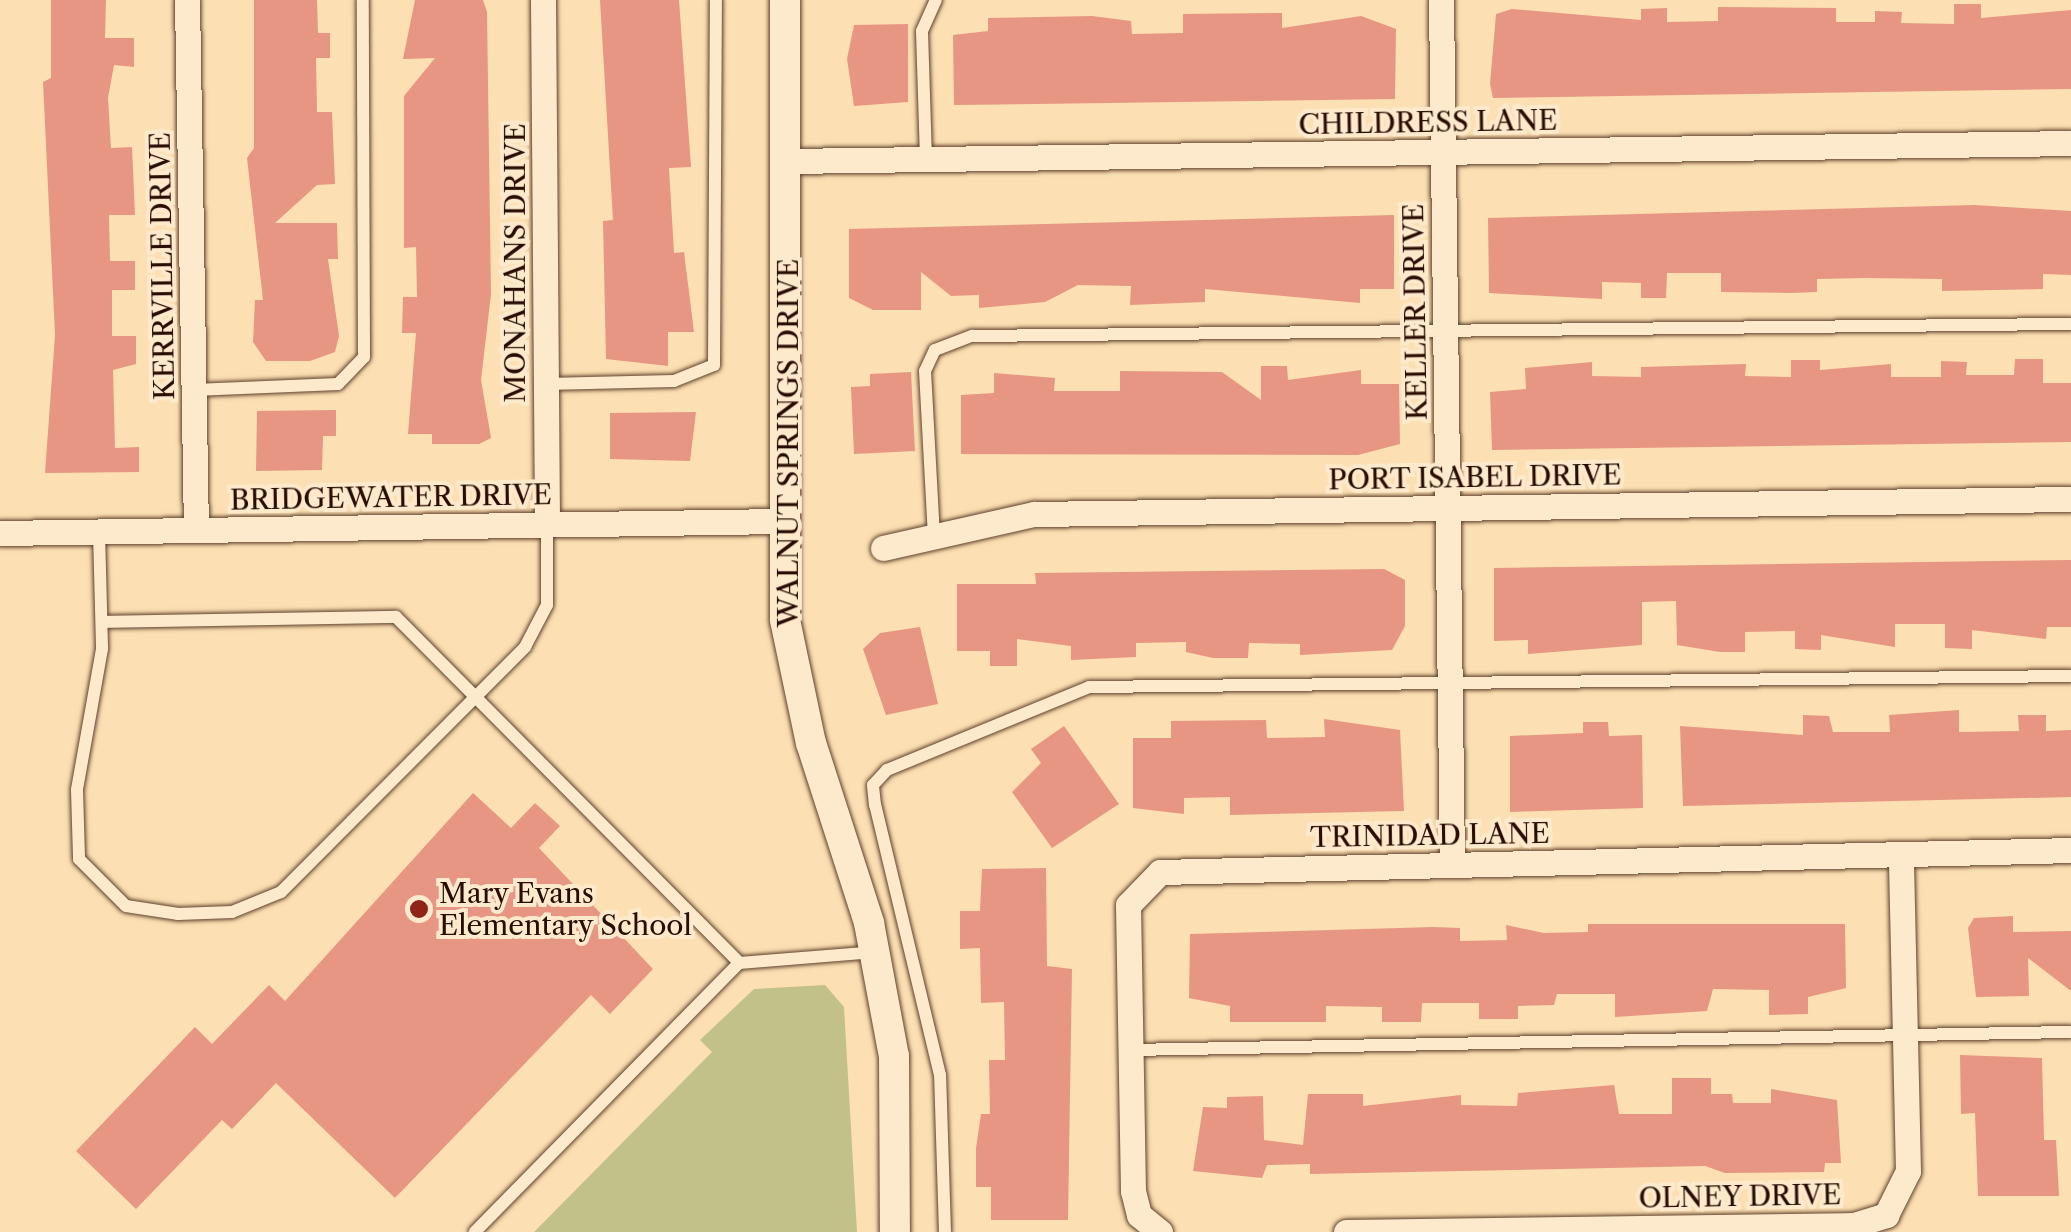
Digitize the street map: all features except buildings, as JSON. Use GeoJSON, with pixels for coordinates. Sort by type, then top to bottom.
{"type":"FeatureCollection","features":[{"type":"Feature","properties":{"kind":"street","name":"KERRVILLE DRIVE"},"geometry":{"type":"LineString","coordinates":[[187,0],[196,530]]}},
{"type":"Feature","properties":{"kind":"street","name":"MONAHANS DRIVE"},"geometry":{"type":"LineString","coordinates":[[543,0],[547,524]]}},
{"type":"Feature","properties":{"kind":"street","name":"WALNUT SPRINGS DRIVE"},"geometry":{"type":"LineString","coordinates":[[785,0],[784,620],[874,952],[894,1056],[895,1232]]}},
{"type":"Feature","properties":{"kind":"street","name":"KELLER DRIVE"},"geometry":{"type":"LineString","coordinates":[[1441,0],[1452,864]]}},
{"type":"Feature","properties":{"kind":"street","name":"CHILDRESS LANE"},"geometry":{"type":"LineString","coordinates":[[787,160],[2071,143]]}},
{"type":"Feature","properties":{"kind":"street","name":"PORT ISABEL DRIVE"},"geometry":{"type":"LineString","coordinates":[[883,548],[1034,514],[2071,498]]}},
{"type":"Feature","properties":{"kind":"street","name":"BRIDGEWATER DRIVE"},"geometry":{"type":"LineString","coordinates":[[0,533],[784,521]]}},
{"type":"Feature","properties":{"kind":"street","name":"TRINIDAD LANE"},"geometry":{"type":"LineString","coordinates":[[1153,1228],[1132,1191],[1128,905],[1146,879],[1176,870],[2071,850]]}},
{"type":"Feature","properties":{"kind":"street","name":"OLNEY DRIVE"},"geometry":{"type":"LineString","coordinates":[[1346,1232],[1870,1223],[1906,1188],[1901,855]]}},
{"type":"Feature","properties":{"kind":"lane"},"geometry":{"type":"LineString","coordinates":[[194,390],[338,384],[364,357],[363,0]]}},
{"type":"Feature","properties":{"kind":"lane"},"geometry":{"type":"LineString","coordinates":[[546,384],[674,381],[714,364],[716,0]]}},
{"type":"Feature","properties":{"kind":"lane"},"geometry":{"type":"LineString","coordinates":[[926,158],[922,31],[936,0]]}},
{"type":"Feature","properties":{"kind":"lane"},"geometry":{"type":"LineString","coordinates":[[934,537],[926,370],[950,342],[2071,324]]}},
{"type":"Feature","properties":{"kind":"lane"},"geometry":{"type":"LineString","coordinates":[[99,532],[103,622],[76,790],[80,860],[126,906],[154,912],[232,912],[281,892],[539,628],[547,524]]}},
{"type":"Feature","properties":{"kind":"lane"},"geometry":{"type":"LineString","coordinates":[[103,622],[396,617],[740,963]]}},
{"type":"Feature","properties":{"kind":"lane"},"geometry":{"type":"LineString","coordinates":[[945,1232],[940,1075],[875,804],[873,785],[886,770],[1089,687],[2071,676]]}},
{"type":"Feature","properties":{"kind":"lane"},"geometry":{"type":"LineString","coordinates":[[475,1232],[740,963],[874,952]]}},
{"type":"Feature","properties":{"kind":"lane"},"geometry":{"type":"LineString","coordinates":[[1130,1050],[2071,1032]]}},
{"type":"Feature","properties":{"kind":"shaded area"},"geometry":{"type":"Polygon","coordinates":[[[825,985],[844,1007],[857,1232],[534,1232],[712,1052],[700,1040],[754,989],[825,985]]]}},
{"type":"Feature","properties":{"kind":"place","name":"Mary Evans Elementary School"},"geometry":{"type":"Point","coordinates":[419,909]}}]}
